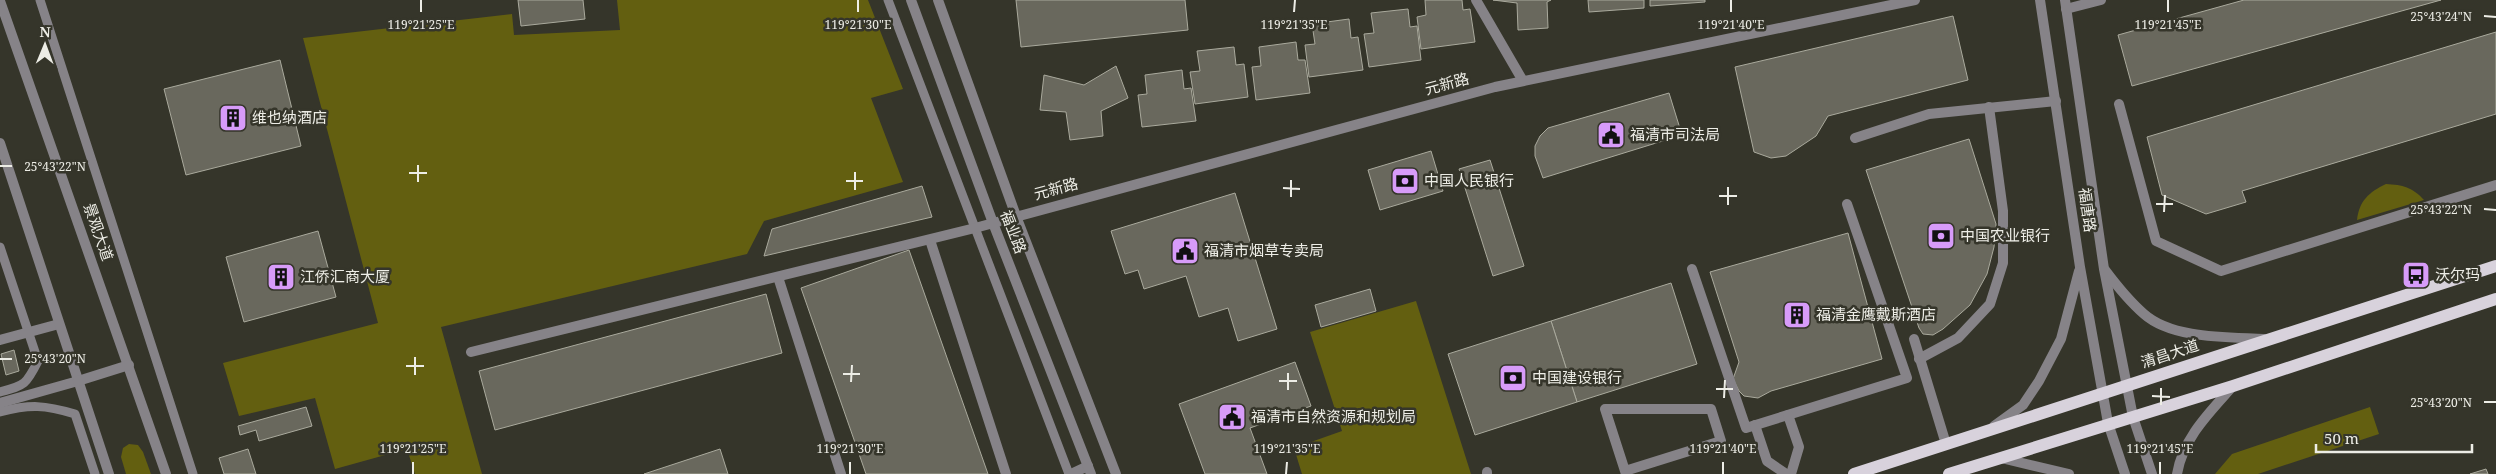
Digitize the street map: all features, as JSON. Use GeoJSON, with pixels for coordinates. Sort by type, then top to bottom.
{"type":"FeatureCollection","features":[{"type":"Feature","properties":{"kind":"main road","name":"清昌大道"},"geometry":{"type":"LineString","coordinates":[[1854,474],[1991,428],[2496,266]]}},
{"type":"Feature","properties":{"kind":"main road"},"geometry":{"type":"LineString","coordinates":[[1949,474],[2233,386],[2496,299]]}},
{"type":"Feature","properties":{"kind":"street","name":"福业路"},"geometry":{"type":"LineString","coordinates":[[911,0],[993,224],[1089,470]]}},
{"type":"Feature","properties":{"kind":"street","name":"福业路"},"geometry":{"type":"LineString","coordinates":[[938,0],[1016,216],[1116,474]]}},
{"type":"Feature","properties":{"kind":"street"},"geometry":{"type":"LineString","coordinates":[[1476,0],[1523,81]]}},
{"type":"Feature","properties":{"kind":"street","name":"元新路"},"geometry":{"type":"LineString","coordinates":[[471,352],[993,224],[1016,216],[1523,81],[1914,0]]}},
{"type":"Feature","properties":{"kind":"street","name":"福唐路"},"geometry":{"type":"LineString","coordinates":[[2040,0],[2080,268],[2108,424],[2124,474]]}},
{"type":"Feature","properties":{"kind":"street"},"geometry":{"type":"LineString","coordinates":[[2065,5],[2101,0]]}},
{"type":"Feature","properties":{"kind":"street","name":"景观大道"},"geometry":{"type":"LineString","coordinates":[[0,1],[166,474]]}},
{"type":"Feature","properties":{"kind":"street","name":"福唐路"},"geometry":{"type":"LineString","coordinates":[[2065,5],[2104,268],[2133,417],[2152,474]]}},
{"type":"Feature","properties":{"kind":"street"},"geometry":{"type":"LineString","coordinates":[[1855,138],[1929,114],[2056,101]]}},
{"type":"Feature","properties":{"kind":"street"},"geometry":{"type":"LineString","coordinates":[[2119,104],[2156,241],[2221,271],[2496,185]]}},
{"type":"Feature","properties":{"kind":"street"},"geometry":{"type":"LineString","coordinates":[[1919,359],[1958,338],[1990,304],[2003,263],[2003,210],[1990,107]]}},
{"type":"Feature","properties":{"kind":"street"},"geometry":{"type":"LineString","coordinates":[[0,143],[109,474]]}},
{"type":"Feature","properties":{"kind":"street"},"geometry":{"type":"LineString","coordinates":[[1692,269],[1746,428],[1907,378],[1847,204]]}},
{"type":"Feature","properties":{"kind":"street"},"geometry":{"type":"LineString","coordinates":[[930,240],[1006,474]]}},
{"type":"Feature","properties":{"kind":"street"},"geometry":{"type":"LineString","coordinates":[[1991,428],[2023,405],[2039,381],[2061,339],[2080,268]]}},
{"type":"Feature","properties":{"kind":"street"},"geometry":{"type":"LineString","coordinates":[[2104,268],[2145,316],[2172,330],[2225,337],[2270,340]]}},
{"type":"Feature","properties":{"kind":"street"},"geometry":{"type":"LineString","coordinates":[[778,277],[841,474]]}},
{"type":"Feature","properties":{"kind":"street"},"geometry":{"type":"LineString","coordinates":[[0,340],[59,324]]}},
{"type":"Feature","properties":{"kind":"street"},"geometry":{"type":"LineString","coordinates":[[1914,339],[1946,444]]}},
{"type":"Feature","properties":{"kind":"street"},"geometry":{"type":"LineString","coordinates":[[0,403],[128,365]]}},
{"type":"Feature","properties":{"kind":"street"},"geometry":{"type":"LineString","coordinates":[[2177,474],[2180,460],[2193,433],[2233,386]]}},
{"type":"Feature","properties":{"kind":"street"},"geometry":{"type":"LineString","coordinates":[[1605,409],[1711,409],[1721,441],[1625,473],[1605,409]]}},
{"type":"Feature","properties":{"kind":"street"},"geometry":{"type":"LineString","coordinates":[[1788,415],[1799,447],[1791,474]]}},
{"type":"Feature","properties":{"kind":"street"},"geometry":{"type":"LineString","coordinates":[[1755,425],[1767,461],[1786,474]]}},
{"type":"Feature","properties":{"kind":"street"},"geometry":{"type":"LineString","coordinates":[[2000,457],[2069,474]]}},
{"type":"Feature","properties":{"kind":"street"},"geometry":{"type":"LineString","coordinates":[[1070,474],[1089,470]]}},
{"type":"Feature","properties":{"kind":"lane"},"geometry":{"type":"LineString","coordinates":[[40,0],[193,474]]}},
{"type":"Feature","properties":{"kind":"lane"},"geometry":{"type":"LineString","coordinates":[[888,0],[1070,474]]}},
{"type":"Feature","properties":{"kind":"lane"},"geometry":{"type":"LineString","coordinates":[[0,247],[38,361],[28,381],[18,387],[0,392]]}},
{"type":"Feature","properties":{"kind":"lane"},"geometry":{"type":"LineString","coordinates":[[0,412],[13,408],[47,406],[74,414],[95,474]]}},
{"type":"Feature","properties":{"kind":"shaded area"},"geometry":{"type":"Polygon","coordinates":[[[617,0],[868,0],[903,89],[871,98],[903,182],[764,221],[747,254],[441,327],[482,474],[415,474],[407,449],[335,469],[315,398],[239,416],[223,363],[378,323],[303,38],[512,14],[514,35],[620,30],[617,0]]]}},
{"type":"Feature","properties":{"kind":"shaded area"},"geometry":{"type":"Polygon","coordinates":[[[2386,184],[2407,188],[2424,200],[2357,220],[2360,207],[2366,198],[2386,184]]]}},
{"type":"Feature","properties":{"kind":"shaded area"},"geometry":{"type":"Polygon","coordinates":[[[1416,301],[1471,474],[1302,474],[1294,448],[1342,431],[1310,332],[1416,301]]]}},
{"type":"Feature","properties":{"kind":"shaded area"},"geometry":{"type":"Polygon","coordinates":[[[2370,407],[2379,434],[2258,474],[2215,474],[2232,454],[2370,407]]]}},
{"type":"Feature","properties":{"kind":"shaded area"},"geometry":{"type":"Polygon","coordinates":[[[129,444],[138,445],[143,452],[151,474],[126,474],[121,457],[123,448],[129,444]]]}},
{"type":"Feature","properties":{"kind":"building"},"geometry":{"type":"Polygon","coordinates":[[[518,0],[583,0],[585,19],[521,26],[518,0]]]}},
{"type":"Feature","properties":{"kind":"building"},"geometry":{"type":"Polygon","coordinates":[[[1016,0],[1185,0],[1188,30],[1021,47],[1016,0]]]}},
{"type":"Feature","properties":{"kind":"building"},"geometry":{"type":"Polygon","coordinates":[[[1425,0],[1462,0],[1463,10],[1470,9],[1475,42],[1421,49],[1417,17],[1426,15],[1425,0]]]}},
{"type":"Feature","properties":{"kind":"building"},"geometry":{"type":"Polygon","coordinates":[[[1493,0],[1551,0],[1547,2],[1548,28],[1518,30],[1517,3],[1493,0]]]}},
{"type":"Feature","properties":{"kind":"building"},"geometry":{"type":"Polygon","coordinates":[[[1588,0],[1644,0],[1644,8],[1589,12],[1588,0]]]}},
{"type":"Feature","properties":{"kind":"building"},"geometry":{"type":"Polygon","coordinates":[[[1650,0],[1705,0],[1705,2],[1650,6],[1650,0]]]}},
{"type":"Feature","properties":{"kind":"building"},"geometry":{"type":"Polygon","coordinates":[[[2244,0],[2441,0],[2132,86],[2118,35],[2244,0]]]}},
{"type":"Feature","properties":{"kind":"building"},"geometry":{"type":"Polygon","coordinates":[[[1408,9],[1410,27],[1417,26],[1421,60],[1369,67],[1364,34],[1374,33],[1371,13],[1408,9]]]}},
{"type":"Feature","properties":{"kind":"building"},"geometry":{"type":"Polygon","coordinates":[[[1953,16],[1968,80],[1828,116],[1816,136],[1786,156],[1771,158],[1754,152],[1735,67],[1953,16]]]}},
{"type":"Feature","properties":{"kind":"building"},"geometry":{"type":"Polygon","coordinates":[[[1349,19],[1351,38],[1358,37],[1363,70],[1309,77],[1305,45],[1315,44],[1312,24],[1349,19]]]}},
{"type":"Feature","properties":{"kind":"building"},"geometry":{"type":"Polygon","coordinates":[[[2496,32],[2496,114],[2242,191],[2246,202],[2206,214],[2162,195],[2147,137],[2496,32]]]}},
{"type":"Feature","properties":{"kind":"building"},"geometry":{"type":"Polygon","coordinates":[[[1296,42],[1298,60],[1305,60],[1310,93],[1256,100],[1252,67],[1261,66],[1259,47],[1296,42]]]}},
{"type":"Feature","properties":{"kind":"building"},"geometry":{"type":"Polygon","coordinates":[[[1234,47],[1236,65],[1244,64],[1248,97],[1195,104],[1190,72],[1200,71],[1197,51],[1234,47]]]}},
{"type":"Feature","properties":{"kind":"building","name":"维也纳酒店"},"geometry":{"type":"Polygon","coordinates":[[[280,60],[301,146],[186,175],[164,89],[280,60]]]}},
{"type":"Feature","properties":{"kind":"building"},"geometry":{"type":"Polygon","coordinates":[[[1116,66],[1128,98],[1101,111],[1103,136],[1070,140],[1066,112],[1040,110],[1044,75],[1084,85],[1116,66]]]}},
{"type":"Feature","properties":{"kind":"building"},"geometry":{"type":"Polygon","coordinates":[[[1182,70],[1184,89],[1191,88],[1196,121],[1142,127],[1138,95],[1147,94],[1145,75],[1182,70]]]}},
{"type":"Feature","properties":{"kind":"building","name":"福清市司法局"},"geometry":{"type":"Polygon","coordinates":[[[1669,93],[1682,135],[1543,178],[1535,156],[1535,146],[1540,136],[1548,128],[1669,93]]]}},
{"type":"Feature","properties":{"kind":"building","name":"中国农业银行"},"geometry":{"type":"Polygon","coordinates":[[[1969,139],[1996,224],[1994,247],[1987,274],[1970,305],[1943,329],[1933,335],[1923,334],[1919,328],[1866,170],[1969,139]]]}},
{"type":"Feature","properties":{"kind":"building","name":"中国人民银行"},"geometry":{"type":"Polygon","coordinates":[[[1431,151],[1443,191],[1380,210],[1368,170],[1431,151]]]}},
{"type":"Feature","properties":{"kind":"building"},"geometry":{"type":"Polygon","coordinates":[[[1490,160],[1524,266],[1493,276],[1459,169],[1490,160]]]}},
{"type":"Feature","properties":{"kind":"building"},"geometry":{"type":"Polygon","coordinates":[[[922,186],[932,217],[764,256],[772,229],[922,186]]]}},
{"type":"Feature","properties":{"kind":"building","name":"福清市烟草专卖局"},"geometry":{"type":"Polygon","coordinates":[[[1235,193],[1277,329],[1238,341],[1228,308],[1199,317],[1186,276],[1144,289],[1138,270],[1125,274],[1111,231],[1235,193]]]}},
{"type":"Feature","properties":{"kind":"building","name":"江侨汇商大厦"},"geometry":{"type":"Polygon","coordinates":[[[318,231],[336,297],[244,322],[226,257],[318,231]]]}},
{"type":"Feature","properties":{"kind":"building","name":"福清金鹰戴斯酒店"},"geometry":{"type":"Polygon","coordinates":[[[1848,233],[1882,359],[1771,391],[1758,398],[1744,396],[1733,379],[1739,362],[1710,272],[1848,233]]]}},
{"type":"Feature","properties":{"kind":"building"},"geometry":{"type":"Polygon","coordinates":[[[909,250],[988,474],[866,474],[801,288],[909,250]]]}},
{"type":"Feature","properties":{"kind":"building"},"geometry":{"type":"Polygon","coordinates":[[[1671,283],[1697,364],[1577,402],[1551,321],[1671,283]]]}},
{"type":"Feature","properties":{"kind":"building"},"geometry":{"type":"Polygon","coordinates":[[[1370,289],[1376,311],[1321,327],[1315,305],[1370,289]]]}},
{"type":"Feature","properties":{"kind":"building"},"geometry":{"type":"Polygon","coordinates":[[[766,294],[782,353],[495,430],[479,371],[766,294]]]}},
{"type":"Feature","properties":{"kind":"building","name":"中国建设银行"},"geometry":{"type":"Polygon","coordinates":[[[1551,321],[1577,402],[1475,435],[1448,354],[1551,321]]]}},
{"type":"Feature","properties":{"kind":"building"},"geometry":{"type":"Polygon","coordinates":[[[14,350],[19,371],[6,375],[1,354],[14,350]]]}},
{"type":"Feature","properties":{"kind":"building","name":"福清市自然资源和规划局"},"geometry":{"type":"Polygon","coordinates":[[[1295,362],[1311,406],[1250,428],[1267,474],[1205,474],[1179,404],[1295,362]]]}},
{"type":"Feature","properties":{"kind":"building"},"geometry":{"type":"Polygon","coordinates":[[[306,407],[312,426],[259,441],[256,430],[240,435],[238,426],[306,407]]]}},
{"type":"Feature","properties":{"kind":"building"},"geometry":{"type":"Polygon","coordinates":[[[248,449],[256,474],[224,474],[219,458],[248,449]]]}},
{"type":"Feature","properties":{"kind":"building"},"geometry":{"type":"Polygon","coordinates":[[[720,449],[728,474],[644,474],[720,449]]]}},
{"type":"Feature","properties":{"kind":"building"},"geometry":{"type":"Polygon","coordinates":[[[2486,469],[2488,474],[2470,474],[2486,469]]]}},
{"type":"Feature","properties":{"kind":"place","name":"维也纳酒店"},"geometry":{"type":"Point","coordinates":[233,118]}},
{"type":"Feature","properties":{"kind":"place","name":"福清市司法局"},"geometry":{"type":"Point","coordinates":[1611,135]}},
{"type":"Feature","properties":{"kind":"place","name":"中国人民银行"},"geometry":{"type":"Point","coordinates":[1405,181]}},
{"type":"Feature","properties":{"kind":"place","name":"中国农业银行"},"geometry":{"type":"Point","coordinates":[1941,236]}},
{"type":"Feature","properties":{"kind":"place","name":"福清市烟草专卖局"},"geometry":{"type":"Point","coordinates":[1185,251]}},
{"type":"Feature","properties":{"kind":"place","name":"沃尔玛"},"geometry":{"type":"Point","coordinates":[2416,275]}},
{"type":"Feature","properties":{"kind":"place","name":"江侨汇商大厦"},"geometry":{"type":"Point","coordinates":[281,277]}},
{"type":"Feature","properties":{"kind":"place","name":"福清金鹰戴斯酒店"},"geometry":{"type":"Point","coordinates":[1797,315]}},
{"type":"Feature","properties":{"kind":"place","name":"中国建设银行"},"geometry":{"type":"Point","coordinates":[1513,378]}},
{"type":"Feature","properties":{"kind":"place","name":"福清市自然资源和规划局"},"geometry":{"type":"Point","coordinates":[1232,417]}}]}
